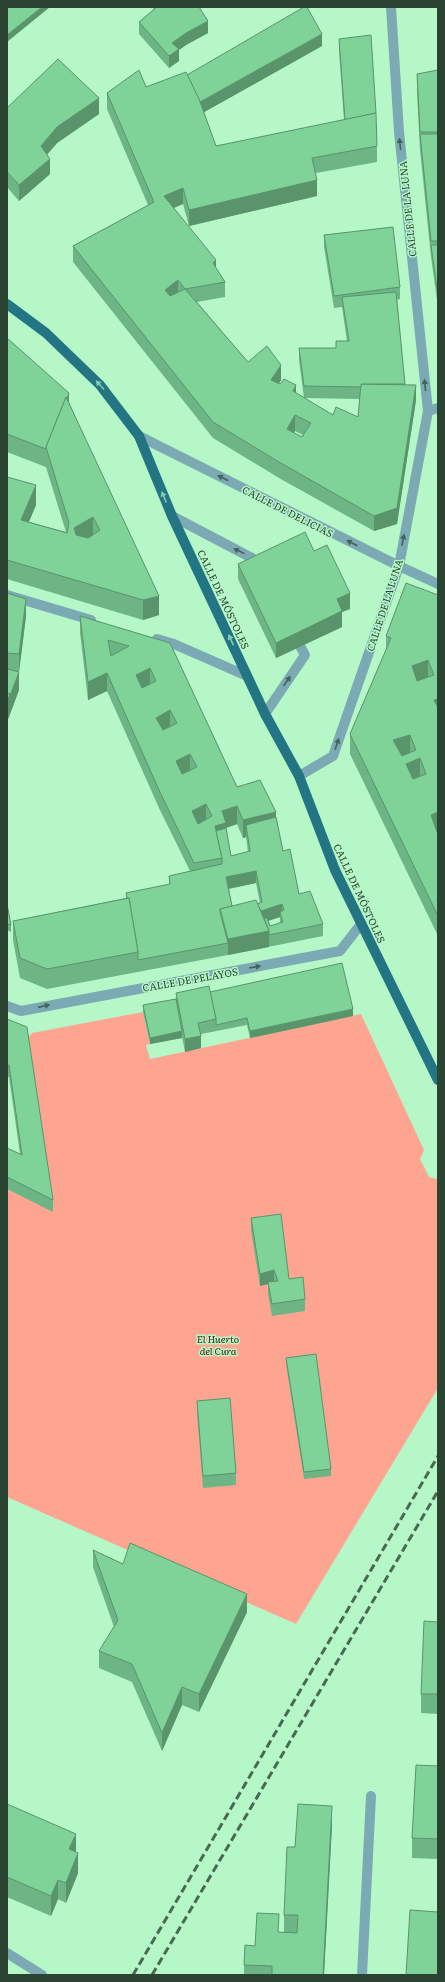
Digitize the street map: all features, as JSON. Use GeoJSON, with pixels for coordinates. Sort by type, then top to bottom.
{"type":"FeatureCollection","features":[{"type":"Feature","properties":{"kind":"main road","name":"CALLE DE MÓSTOLES"},"geometry":{"type":"LineString","coordinates":[[7,304],[46,333],[100,385],[139,436],[172,516],[247,676],[265,714],[299,776],[335,870],[438,1080]]}},
{"type":"Feature","properties":{"kind":"street","name":"CALLE DE LA LUNA"},"geometry":{"type":"LineString","coordinates":[[299,776],[333,756],[399,566],[433,409],[399,132],[391,7]]}},
{"type":"Feature","properties":{"kind":"street","name":"CALLE DE DELICIAS"},"geometry":{"type":"LineString","coordinates":[[139,436],[438,584]]}},
{"type":"Feature","properties":{"kind":"street","name":"CALLE DE MÓSTOLES"},"geometry":{"type":"LineString","coordinates":[[172,516],[252,558],[264,578]]}},
{"type":"Feature","properties":{"kind":"street"},"geometry":{"type":"LineString","coordinates":[[7,596],[98,622]]}},
{"type":"Feature","properties":{"kind":"street"},"geometry":{"type":"LineString","coordinates":[[265,714],[305,655],[290,627]]}},
{"type":"Feature","properties":{"kind":"street"},"geometry":{"type":"LineString","coordinates":[[147,636],[174,644],[247,676]]}},
{"type":"Feature","properties":{"kind":"street","name":"CALLE DE PELAYOS"},"geometry":{"type":"LineString","coordinates":[[7,1006],[21,1012],[340,951],[361,924]]}},
{"type":"Feature","properties":{"kind":"street"},"geometry":{"type":"LineString","coordinates":[[362,1975],[371,1796]]}},
{"type":"Feature","properties":{"kind":"street"},"geometry":{"type":"LineString","coordinates":[[7,1954],[42,1975]]}},
{"type":"Feature","properties":{"kind":"green space","name":"El Huerto del Cura"},"geometry":{"type":"Polygon","coordinates":[[[143,1012],[150,1044],[146,1045],[150,1059],[361,1014],[424,1150],[420,1159],[429,1177],[437,1179],[438,1181],[438,1388],[296,1624],[7,1497],[7,1189],[53,1211],[27,1039],[32,1033],[143,1012]]]}},
{"type":"Feature","properties":{"kind":"building"},"geometry":{"type":"Polygon","coordinates":[[[7,7],[42,7],[7,35],[7,7]]]}},
{"type":"Feature","properties":{"kind":"building"},"geometry":{"type":"Polygon","coordinates":[[[157,7],[199,7],[208,21],[186,33],[172,43],[179,49],[169,56],[139,22],[157,7]]]}},
{"type":"Feature","properties":{"kind":"building"},"geometry":{"type":"Polygon","coordinates":[[[304,7],[307,7],[322,34],[200,102],[187,75],[304,7]]]}},
{"type":"Feature","properties":{"kind":"building"},"geometry":{"type":"Polygon","coordinates":[[[371,35],[376,113],[345,120],[339,39],[371,35]]]}},
{"type":"Feature","properties":{"kind":"building"},"geometry":{"type":"Polygon","coordinates":[[[58,59],[99,98],[57,127],[41,146],[50,159],[19,185],[7,172],[7,108],[58,59]]]}},
{"type":"Feature","properties":{"kind":"building"},"geometry":{"type":"Polygon","coordinates":[[[139,70],[146,87],[186,72],[199,99],[216,146],[376,113],[377,146],[312,158],[317,180],[189,210],[183,188],[164,196],[216,260],[213,263],[225,282],[185,289],[248,362],[267,346],[281,365],[271,380],[280,384],[284,379],[296,385],[293,391],[333,415],[336,407],[358,417],[361,384],[416,385],[397,508],[374,516],[279,462],[213,422],[73,246],[154,202],[107,93],[139,70]],[[178,280],[165,290],[170,296],[185,289],[178,280]],[[295,415],[287,429],[302,437],[311,423],[295,415]]]}},
{"type":"Feature","properties":{"kind":"building"},"geometry":{"type":"Polygon","coordinates":[[[438,70],[438,132],[420,132],[417,74],[438,70]]]}},
{"type":"Feature","properties":{"kind":"building"},"geometry":{"type":"Polygon","coordinates":[[[420,134],[438,134],[438,241],[431,241],[420,134]]]}},
{"type":"Feature","properties":{"kind":"building"},"geometry":{"type":"Polygon","coordinates":[[[393,227],[400,287],[334,296],[324,235],[393,227]]]}},
{"type":"Feature","properties":{"kind":"building"},"geometry":{"type":"Polygon","coordinates":[[[431,245],[438,245],[438,295],[431,245]]]}},
{"type":"Feature","properties":{"kind":"building"},"geometry":{"type":"Polygon","coordinates":[[[396,292],[405,384],[361,384],[361,387],[304,386],[299,348],[336,348],[336,341],[349,341],[342,297],[396,292]]]}},
{"type":"Feature","properties":{"kind":"building"},"geometry":{"type":"Polygon","coordinates":[[[7,338],[69,393],[67,398],[66,397],[46,449],[7,434],[7,338]]]}},
{"type":"Feature","properties":{"kind":"building"},"geometry":{"type":"Polygon","coordinates":[[[66,397],[159,596],[143,600],[7,560],[7,477],[36,485],[21,520],[67,533],[69,523],[46,447],[66,397]],[[93,517],[74,528],[76,535],[88,538],[100,530],[93,517]]]}},
{"type":"Feature","properties":{"kind":"building"},"geometry":{"type":"Polygon","coordinates":[[[305,532],[314,551],[327,545],[350,593],[337,599],[342,611],[276,643],[238,564],[305,532]]]}},
{"type":"Feature","properties":{"kind":"building"},"geometry":{"type":"Polygon","coordinates":[[[406,583],[438,595],[438,699],[434,700],[438,708],[438,812],[431,815],[437,832],[438,831],[438,916],[350,734],[391,638],[386,636],[406,583]],[[428,660],[412,666],[417,681],[434,675],[428,660]],[[410,735],[393,740],[402,756],[416,750],[410,735]],[[420,758],[406,764],[413,779],[426,774],[420,758]]]}},
{"type":"Feature","properties":{"kind":"building"},"geometry":{"type":"Polygon","coordinates":[[[7,593],[26,599],[19,654],[7,653],[7,593]]]}},
{"type":"Feature","properties":{"kind":"building"},"geometry":{"type":"Polygon","coordinates":[[[80,616],[170,643],[237,787],[260,780],[276,812],[243,820],[237,806],[222,811],[226,823],[215,826],[222,858],[194,863],[159,790],[107,673],[88,682],[80,616]],[[108,640],[111,656],[129,646],[108,640]],[[150,668],[136,675],[142,688],[156,681],[150,668]],[[170,710],[156,718],[163,730],[177,723],[170,710]],[[190,754],[176,761],[182,774],[197,767],[190,754]],[[206,804],[192,811],[198,824],[212,816],[206,804]]]}},
{"type":"Feature","properties":{"kind":"building"},"geometry":{"type":"Polygon","coordinates":[[[7,669],[19,672],[10,696],[10,694],[7,693],[7,669]]]}},
{"type":"Feature","properties":{"kind":"building"},"geometry":{"type":"Polygon","coordinates":[[[7,693],[10,694],[7,702],[7,693]]]}},
{"type":"Feature","properties":{"kind":"building"},"geometry":{"type":"Polygon","coordinates":[[[276,817],[283,851],[290,849],[299,894],[310,891],[323,924],[269,935],[264,918],[267,918],[270,926],[283,922],[280,912],[284,910],[282,904],[261,911],[257,904],[262,902],[256,871],[226,877],[232,906],[220,909],[220,912],[228,943],[138,960],[129,898],[127,898],[126,893],[170,884],[169,876],[222,864],[216,831],[226,828],[231,856],[250,851],[246,825],[276,817]]]}},
{"type":"Feature","properties":{"kind":"building"},"geometry":{"type":"Polygon","coordinates":[[[129,898],[138,952],[47,969],[20,958],[13,921],[129,898]]]}},
{"type":"Feature","properties":{"kind":"building"},"geometry":{"type":"Polygon","coordinates":[[[256,900],[269,931],[228,939],[220,909],[256,900]]]}},
{"type":"Feature","properties":{"kind":"building"},"geometry":{"type":"Polygon","coordinates":[[[7,904],[11,925],[7,924],[7,904]]]}},
{"type":"Feature","properties":{"kind":"building"},"geometry":{"type":"Polygon","coordinates":[[[342,963],[353,1009],[250,1031],[247,1018],[216,1025],[210,992],[342,963]]]}},
{"type":"Feature","properties":{"kind":"building"},"geometry":{"type":"Polygon","coordinates":[[[209,986],[216,1019],[198,1023],[201,1036],[185,1039],[176,993],[209,986]]]}},
{"type":"Feature","properties":{"kind":"building"},"geometry":{"type":"Polygon","coordinates":[[[176,999],[182,1031],[150,1038],[143,1005],[176,999]]]}},
{"type":"Feature","properties":{"kind":"building"},"geometry":{"type":"Polygon","coordinates":[[[7,1019],[27,1027],[53,1200],[7,1177],[7,1148],[22,1155],[9,1065],[7,1065],[7,1019]]]}},
{"type":"Feature","properties":{"kind":"building"},"geometry":{"type":"Polygon","coordinates":[[[281,1214],[289,1279],[303,1277],[305,1299],[272,1304],[268,1282],[278,1281],[274,1270],[260,1274],[251,1218],[281,1214]]]}},
{"type":"Feature","properties":{"kind":"building"},"geometry":{"type":"Polygon","coordinates":[[[316,1354],[331,1469],[304,1472],[286,1358],[316,1354]]]}},
{"type":"Feature","properties":{"kind":"building"},"geometry":{"type":"Polygon","coordinates":[[[230,1398],[236,1473],[203,1476],[197,1401],[230,1398]]]}},
{"type":"Feature","properties":{"kind":"building"},"geometry":{"type":"Polygon","coordinates":[[[130,1543],[247,1594],[199,1694],[182,1687],[162,1733],[132,1664],[99,1651],[118,1620],[93,1550],[123,1564],[130,1543]]]}},
{"type":"Feature","properties":{"kind":"building"},"geometry":{"type":"Polygon","coordinates":[[[424,1621],[438,1622],[438,1694],[421,1694],[424,1621]]]}},
{"type":"Feature","properties":{"kind":"building"},"geometry":{"type":"Polygon","coordinates":[[[416,1765],[438,1766],[438,1839],[412,1838],[416,1765]]]}},
{"type":"Feature","properties":{"kind":"building"},"geometry":{"type":"Polygon","coordinates":[[[7,1804],[76,1834],[69,1849],[78,1853],[66,1883],[58,1880],[51,1896],[7,1877],[7,1804]]]}},
{"type":"Feature","properties":{"kind":"building"},"geometry":{"type":"Polygon","coordinates":[[[298,1804],[332,1806],[323,1975],[272,1975],[272,1966],[244,1965],[245,1945],[255,1946],[257,1913],[279,1914],[278,1932],[297,1933],[298,1915],[284,1915],[287,1847],[295,1847],[298,1804]]]}},
{"type":"Feature","properties":{"kind":"building"},"geometry":{"type":"Polygon","coordinates":[[[410,1910],[438,1912],[438,1975],[406,1975],[410,1910]]]}},
{"type":"Feature","properties":{"kind":"railway"},"geometry":{"type":"LineString","coordinates":[[133,1975],[438,1456]]}},
{"type":"Feature","properties":{"kind":"railway"},"geometry":{"type":"LineString","coordinates":[[152,1975],[438,1491]]}}]}
